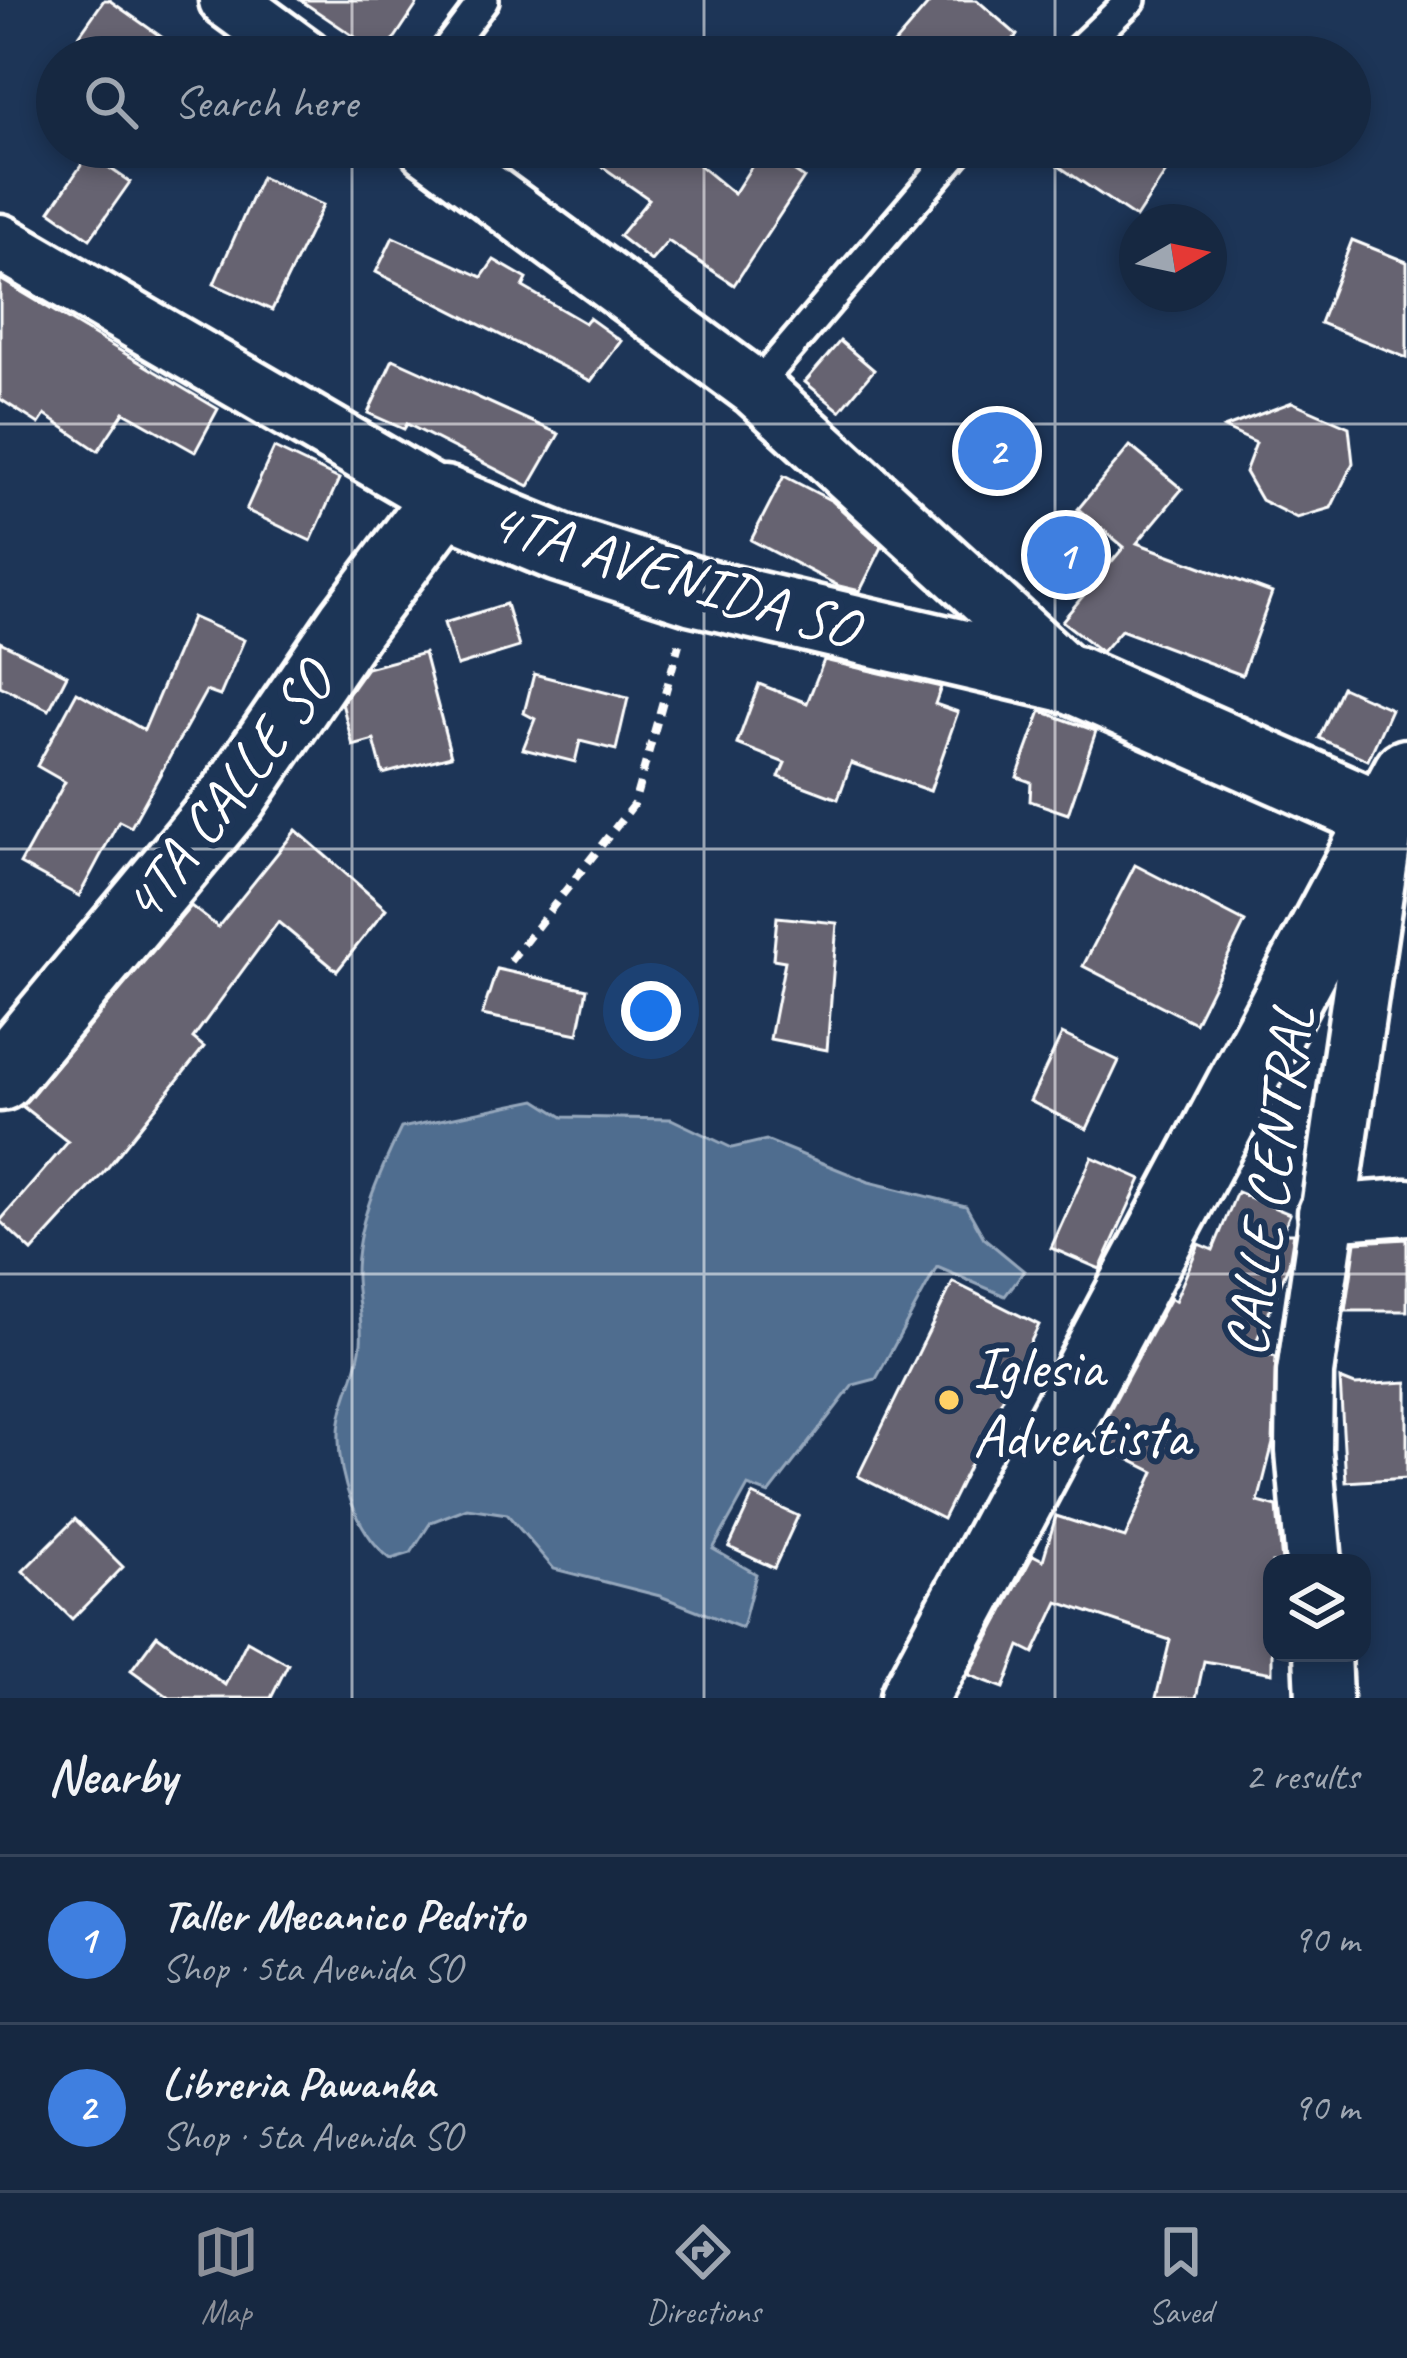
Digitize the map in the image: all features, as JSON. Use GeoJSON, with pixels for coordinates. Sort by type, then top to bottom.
{"type":"FeatureCollection","features":[{"type":"Feature","properties":{"kind":"street"},"geometry":{"type":"LineString","coordinates":[[227,0],[276,36]]}},
{"type":"Feature","properties":{"kind":"street"},"geometry":{"type":"LineString","coordinates":[[456,168],[755,388],[1074,680]]}},
{"type":"Feature","properties":{"kind":"street","name":"4TA AVENIDA SO"},"geometry":{"type":"LineString","coordinates":[[0,242],[444,500],[560,548],[694,591],[1074,680],[1400,807]]}},
{"type":"Feature","properties":{"kind":"street","name":"4TA CALLE SO"},"geometry":{"type":"LineString","coordinates":[[0,1077],[232,797],[351,624],[444,500]]}},
{"type":"Feature","properties":{"kind":"street"},"geometry":{"type":"LineString","coordinates":[[914,1698],[988,1552],[1400,807]]}},
{"type":"Feature","properties":{"kind":"street","name":"CALLE CENTRAL"},"geometry":{"type":"LineString","coordinates":[[1313,1554],[1304,1451],[1305,1373],[1326,1213],[1400,807]]}},
{"type":"Feature","properties":{"kind":"street"},"geometry":{"type":"LineString","coordinates":[[1326,1213],[1407,1208]]}},
{"type":"Feature","properties":{"kind":"street"},"geometry":{"type":"LineString","coordinates":[[1322,1662],[1324,1698]]}},
{"type":"Feature","properties":{"kind":"lane"},"geometry":{"type":"LineString","coordinates":[[457,36],[484,0]]}},
{"type":"Feature","properties":{"kind":"lane"},"geometry":{"type":"LineString","coordinates":[[1093,36],[1130,0]]}},
{"type":"Feature","properties":{"kind":"lane"},"geometry":{"type":"LineString","coordinates":[[755,388],[943,168]]}},
{"type":"Feature","properties":{"kind":"path"},"geometry":{"type":"LineString","coordinates":[[511,961],[634,804],[694,591]]}},
{"type":"Feature","properties":{"kind":"water"},"geometry":{"type":"Polygon","coordinates":[[[536,1100],[563,1117],[671,1119],[732,1148],[766,1140],[869,1182],[966,1206],[984,1238],[1024,1271],[1005,1296],[937,1267],[876,1379],[853,1385],[769,1494],[748,1486],[713,1549],[756,1574],[742,1628],[660,1596],[554,1569],[507,1514],[467,1508],[431,1522],[411,1553],[391,1559],[368,1534],[352,1502],[339,1434],[361,1343],[357,1259],[370,1201],[401,1128],[536,1100]]]}},
{"type":"Feature","properties":{"kind":"building"},"geometry":{"type":"Polygon","coordinates":[[[104,0],[109,0],[160,36],[79,36],[104,0]]]}},
{"type":"Feature","properties":{"kind":"building"},"geometry":{"type":"Polygon","coordinates":[[[300,0],[420,0],[396,36],[353,36],[300,0]]]}},
{"type":"Feature","properties":{"kind":"building"},"geometry":{"type":"Polygon","coordinates":[[[932,0],[977,0],[1017,35],[1016,36],[901,36],[932,0]]]}},
{"type":"Feature","properties":{"kind":"building"},"geometry":{"type":"Polygon","coordinates":[[[79,168],[110,168],[130,182],[90,239],[50,211],[79,168]]]}},
{"type":"Feature","properties":{"kind":"building"},"geometry":{"type":"Polygon","coordinates":[[[604,168],[702,168],[734,194],[751,168],[789,168],[804,178],[734,285],[668,241],[651,261],[619,236],[649,199],[604,168]]]}},
{"type":"Feature","properties":{"kind":"building"},"geometry":{"type":"Polygon","coordinates":[[[1061,168],[1167,168],[1145,204],[1119,207],[1061,168]]]}},
{"type":"Feature","properties":{"kind":"building"},"geometry":{"type":"Polygon","coordinates":[[[261,177],[323,205],[272,310],[214,284],[261,177]]]}},
{"type":"Feature","properties":{"kind":"building"},"geometry":{"type":"Polygon","coordinates":[[[393,237],[482,277],[494,260],[527,279],[523,287],[585,323],[589,318],[621,341],[591,381],[376,272],[393,237]]]}},
{"type":"Feature","properties":{"kind":"building"},"geometry":{"type":"Polygon","coordinates":[[[1352,240],[1407,262],[1407,358],[1320,323],[1352,240]]]}},
{"type":"Feature","properties":{"kind":"building"},"geometry":{"type":"Polygon","coordinates":[[[0,279],[218,409],[195,452],[124,412],[98,451],[45,415],[39,424],[0,399],[0,279]]]}},
{"type":"Feature","properties":{"kind":"building"},"geometry":{"type":"Polygon","coordinates":[[[840,341],[874,370],[840,411],[805,382],[840,341]]]}},
{"type":"Feature","properties":{"kind":"building"},"geometry":{"type":"Polygon","coordinates":[[[393,359],[559,434],[529,486],[407,424],[404,429],[368,413],[393,359]]]}},
{"type":"Feature","properties":{"kind":"building"},"geometry":{"type":"Polygon","coordinates":[[[1292,402],[1349,427],[1353,463],[1331,508],[1297,518],[1261,500],[1245,472],[1256,443],[1224,428],[1292,402]]]}},
{"type":"Feature","properties":{"kind":"building"},"geometry":{"type":"Polygon","coordinates":[[[1130,446],[1182,489],[1137,543],[1272,593],[1242,675],[1121,630],[1102,652],[1062,621],[1124,547],[1078,509],[1130,446]]]}},
{"type":"Feature","properties":{"kind":"building"},"geometry":{"type":"Polygon","coordinates":[[[274,448],[339,479],[311,541],[246,510],[274,448]]]}},
{"type":"Feature","properties":{"kind":"building"},"geometry":{"type":"Polygon","coordinates":[[[784,476],[832,501],[882,547],[860,591],[839,586],[751,540],[784,476]]]}},
{"type":"Feature","properties":{"kind":"building"},"geometry":{"type":"Polygon","coordinates":[[[506,604],[519,647],[457,666],[444,623],[506,604]]]}},
{"type":"Feature","properties":{"kind":"building"},"geometry":{"type":"Polygon","coordinates":[[[192,617],[244,640],[220,696],[206,691],[131,827],[119,821],[79,896],[20,864],[65,782],[37,766],[77,692],[144,730],[192,617]]]}},
{"type":"Feature","properties":{"kind":"building"},"geometry":{"type":"Polygon","coordinates":[[[0,642],[67,675],[49,710],[0,686],[0,642]]]}},
{"type":"Feature","properties":{"kind":"building"},"geometry":{"type":"Polygon","coordinates":[[[424,653],[451,756],[383,774],[374,740],[353,746],[342,703],[367,668],[424,653]]]}},
{"type":"Feature","properties":{"kind":"building"},"geometry":{"type":"Polygon","coordinates":[[[824,660],[941,687],[935,704],[958,712],[930,791],[851,763],[838,799],[779,777],[785,763],[737,744],[759,684],[807,703],[824,660]]]}},
{"type":"Feature","properties":{"kind":"building"},"geometry":{"type":"Polygon","coordinates":[[[534,674],[628,698],[616,750],[580,741],[575,762],[523,749],[535,719],[524,713],[534,674]]]}},
{"type":"Feature","properties":{"kind":"building"},"geometry":{"type":"Polygon","coordinates":[[[1342,687],[1391,709],[1368,760],[1319,738],[1342,687]]]}},
{"type":"Feature","properties":{"kind":"building"},"geometry":{"type":"Polygon","coordinates":[[[1041,711],[1096,731],[1068,814],[1030,801],[1031,782],[1017,777],[1041,711]]]}},
{"type":"Feature","properties":{"kind":"building"},"geometry":{"type":"Polygon","coordinates":[[[296,830],[386,909],[337,971],[278,922],[193,1038],[204,1047],[105,1171],[32,1251],[0,1221],[68,1142],[22,1106],[191,906],[218,927],[296,830]]]}},
{"type":"Feature","properties":{"kind":"building"},"geometry":{"type":"Polygon","coordinates":[[[1135,865],[1245,922],[1195,1023],[1083,966],[1135,865]]]}},
{"type":"Feature","properties":{"kind":"building"},"geometry":{"type":"Polygon","coordinates":[[[777,917],[837,923],[827,1050],[770,1039],[785,961],[773,959],[777,917]]]}},
{"type":"Feature","properties":{"kind":"building"},"geometry":{"type":"Polygon","coordinates":[[[497,969],[587,989],[578,1034],[482,1015],[497,969]]]}},
{"type":"Feature","properties":{"kind":"building"},"geometry":{"type":"Polygon","coordinates":[[[1062,1034],[1119,1061],[1087,1129],[1030,1101],[1062,1034]]]}},
{"type":"Feature","properties":{"kind":"building"},"geometry":{"type":"Polygon","coordinates":[[[1092,1157],[1141,1179],[1100,1269],[1051,1248],[1092,1157]]]}},
{"type":"Feature","properties":{"kind":"building"},"geometry":{"type":"Polygon","coordinates":[[[1237,1192],[1290,1214],[1282,1233],[1294,1233],[1289,1264],[1253,1349],[1276,1357],[1273,1443],[1258,1502],[1277,1507],[1281,1554],[1263,1554],[1263,1662],[1272,1662],[1272,1673],[1204,1661],[1196,1698],[1156,1698],[1170,1640],[1058,1602],[1034,1653],[1020,1646],[1004,1688],[969,1675],[1033,1555],[1043,1560],[1056,1516],[1125,1538],[1154,1472],[1093,1441],[1170,1298],[1175,1301],[1199,1244],[1213,1250],[1237,1192]]]}},
{"type":"Feature","properties":{"kind":"building"},"geometry":{"type":"Polygon","coordinates":[[[1407,1239],[1407,1311],[1346,1311],[1356,1242],[1407,1239]]]}},
{"type":"Feature","properties":{"kind":"building","name":"Iglesia Adventista"},"geometry":{"type":"Polygon","coordinates":[[[953,1282],[1039,1325],[943,1519],[858,1476],[953,1282]]]}},
{"type":"Feature","properties":{"kind":"building"},"geometry":{"type":"Polygon","coordinates":[[[1340,1379],[1355,1385],[1407,1382],[1407,1478],[1346,1482],[1340,1379]]]}},
{"type":"Feature","properties":{"kind":"building"},"geometry":{"type":"Polygon","coordinates":[[[753,1495],[798,1516],[774,1568],[729,1547],[753,1495]]]}},
{"type":"Feature","properties":{"kind":"building"},"geometry":{"type":"Polygon","coordinates":[[[75,1519],[123,1567],[72,1619],[23,1571],[75,1519]]]}},
{"type":"Feature","properties":{"kind":"building"},"geometry":{"type":"Polygon","coordinates":[[[157,1635],[225,1685],[247,1641],[288,1664],[271,1698],[170,1698],[131,1670],[157,1635]]]}},
{"type":"Feature","properties":{"kind":"place","name":"Libreria Pawanka"},"geometry":{"type":"Point","coordinates":[997,451]}},
{"type":"Feature","properties":{"kind":"place","name":"Taller Mecanico Pedrito"},"geometry":{"type":"Point","coordinates":[1066,555]}},
{"type":"Feature","properties":{"kind":"place","name":"Iglesia Adventista"},"geometry":{"type":"Point","coordinates":[949,1400]}}]}
